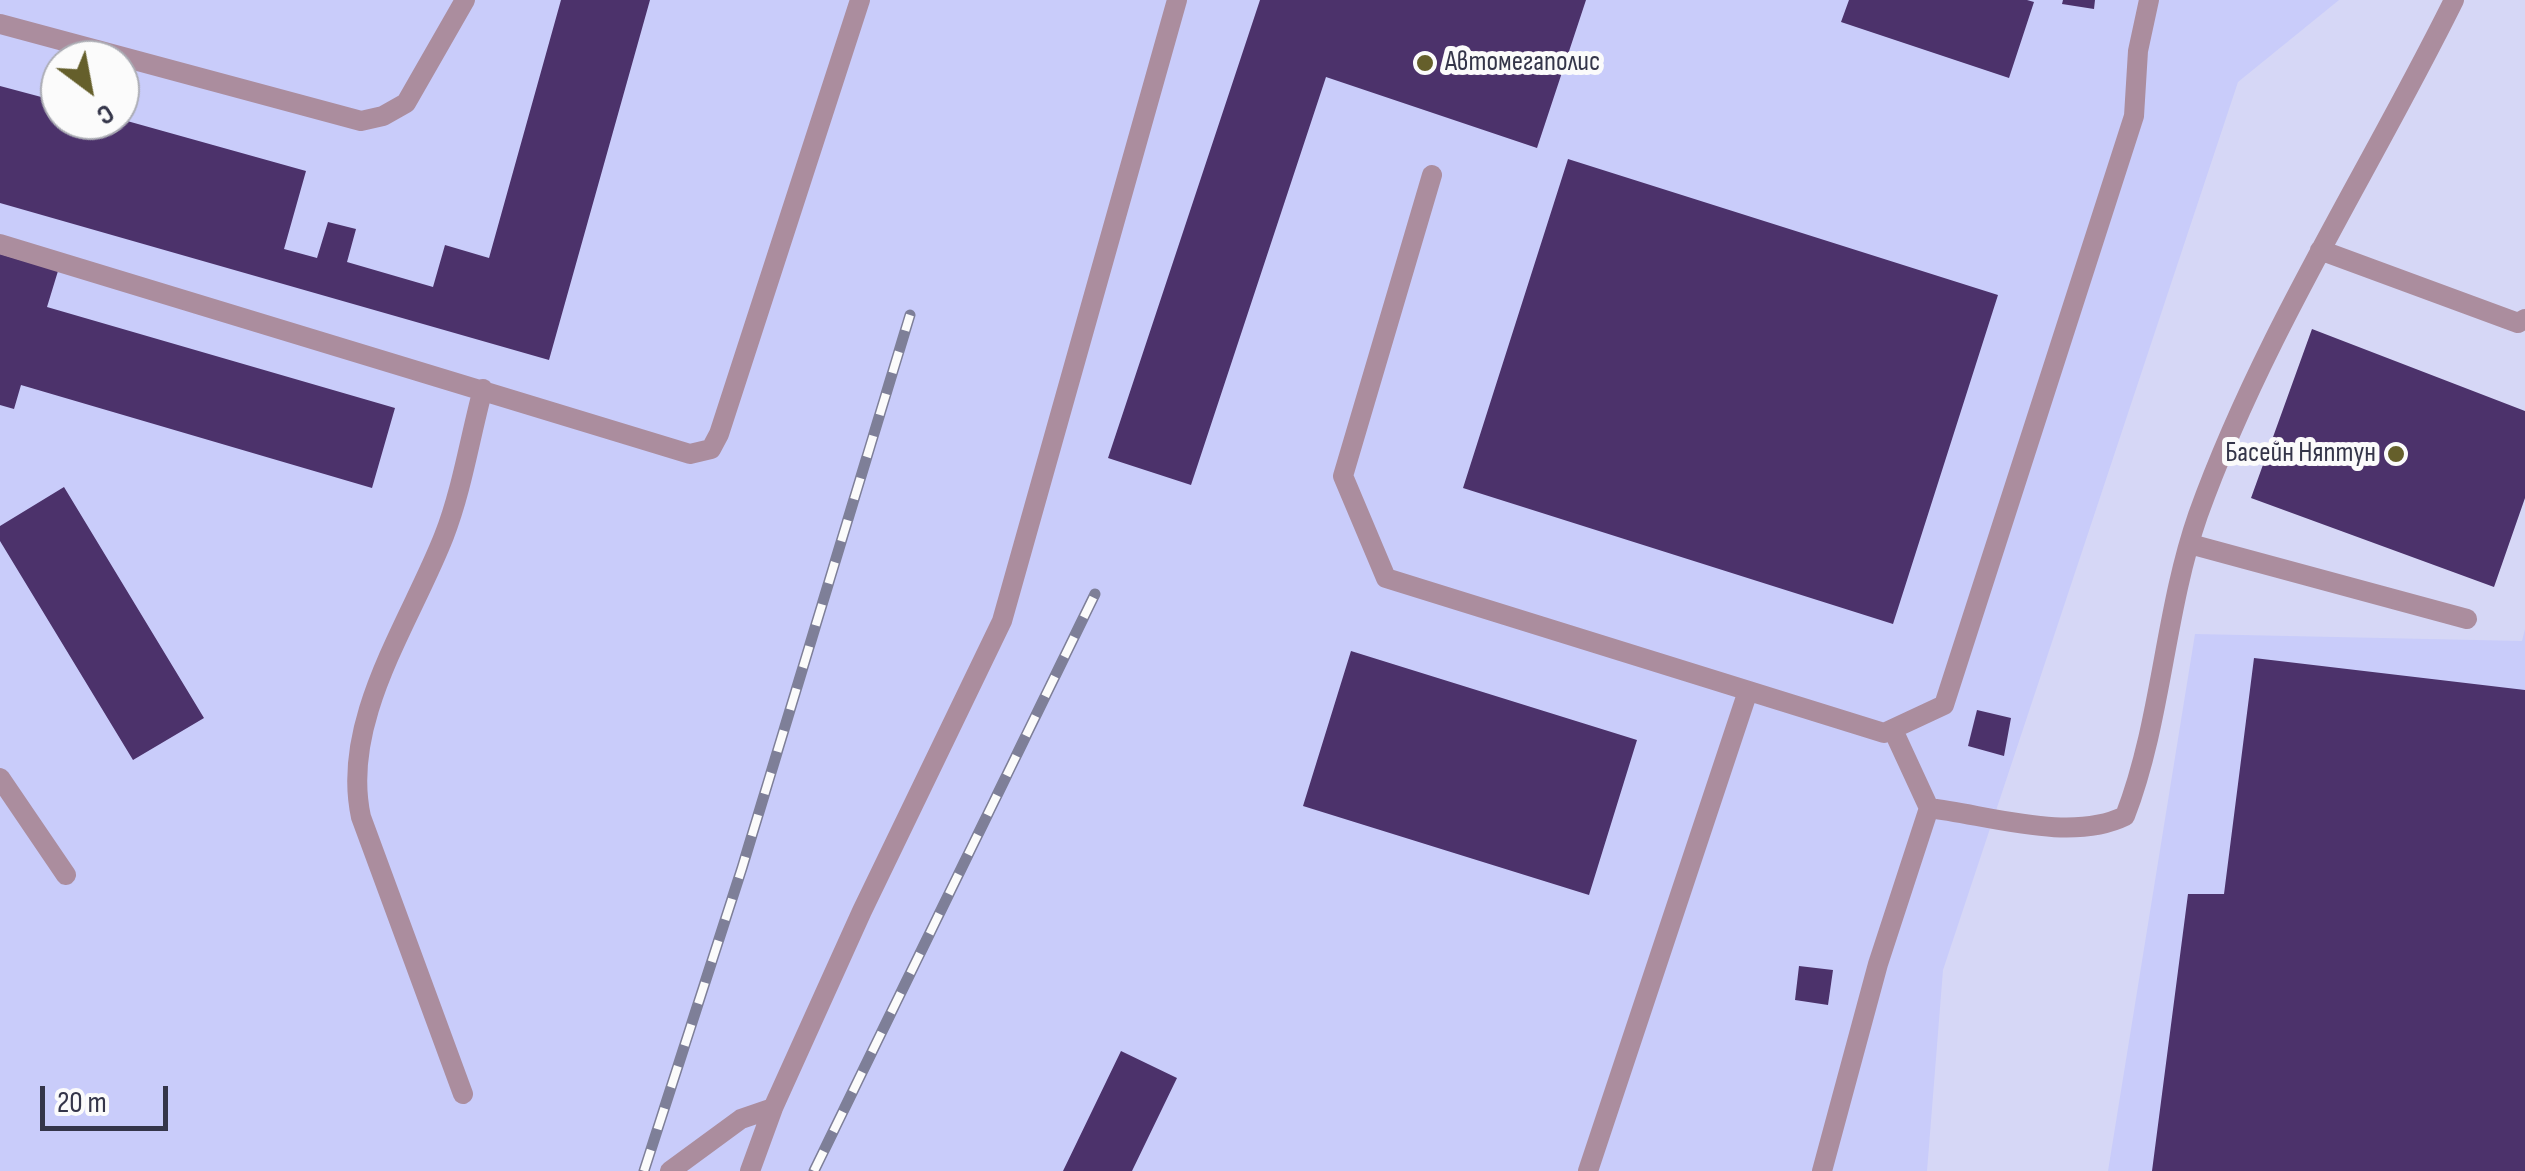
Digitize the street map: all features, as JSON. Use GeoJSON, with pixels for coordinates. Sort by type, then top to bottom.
{"type":"FeatureCollection","features":[{"type":"Feature","properties":{"kind":"lane"},"geometry":{"type":"LineString","coordinates":[[0,24],[362,121],[406,104],[466,0]]}},
{"type":"Feature","properties":{"kind":"lane"},"geometry":{"type":"LineString","coordinates":[[0,244],[690,454],[711,449],[860,0]]}},
{"type":"Feature","properties":{"kind":"lane"},"geometry":{"type":"LineString","coordinates":[[750,1171],[773,1108],[1002,621],[1177,0]]}},
{"type":"Feature","properties":{"kind":"lane"},"geometry":{"type":"LineString","coordinates":[[1432,175],[1343,476],[1386,578],[1884,733],[1944,705],[2134,116],[2138,51],[2149,0]]}},
{"type":"Feature","properties":{"kind":"lane"},"geometry":{"type":"LineString","coordinates":[[1928,808],[2036,826],[2102,828],[2124,816],[2139,779],[2170,615],[2190,544],[2234,425],[2320,250],[2454,0]]}},
{"type":"Feature","properties":{"kind":"lane"},"geometry":{"type":"LineString","coordinates":[[2320,250],[2518,322],[2525,319]]}},
{"type":"Feature","properties":{"kind":"lane"},"geometry":{"type":"LineString","coordinates":[[463,1094],[362,817],[355,787],[360,744],[369,714],[446,532],[483,388]]}},
{"type":"Feature","properties":{"kind":"lane"},"geometry":{"type":"LineString","coordinates":[[2190,544],[2467,619]]}},
{"type":"Feature","properties":{"kind":"lane"},"geometry":{"type":"LineString","coordinates":[[1588,1171],[1748,691]]}},
{"type":"Feature","properties":{"kind":"lane"},"geometry":{"type":"LineString","coordinates":[[1822,1171],[1878,964],[1928,808],[1892,730]]}},
{"type":"Feature","properties":{"kind":"lane"},"geometry":{"type":"LineString","coordinates":[[0,778],[66,875]]}},
{"type":"Feature","properties":{"kind":"lane"},"geometry":{"type":"LineString","coordinates":[[670,1171],[741,1119],[773,1108]]}},
{"type":"Feature","properties":{"kind":"shaded area"},"geometry":{"type":"Polygon","coordinates":[[[0,0],[2339,0],[2238,82],[1943,970],[1927,1171],[0,1171],[0,0]]]}},
{"type":"Feature","properties":{"kind":"shaded area"},"geometry":{"type":"Polygon","coordinates":[[[2525,629],[2525,1171],[2108,1171],[2195,634],[2522,641],[2525,629]]]}},
{"type":"Feature","properties":{"kind":"building"},"geometry":{"type":"Polygon","coordinates":[[[561,0],[650,0],[549,360],[0,203],[0,86],[40,97],[40,140],[140,140],[140,125],[306,171],[284,249],[317,258],[328,222],[356,229],[347,262],[433,287],[445,245],[489,258],[561,0]]]}},
{"type":"Feature","properties":{"kind":"building"},"geometry":{"type":"Polygon","coordinates":[[[1260,0],[1586,0],[1537,148],[1326,77],[1191,485],[1108,458],[1260,0]]]}},
{"type":"Feature","properties":{"kind":"building"},"geometry":{"type":"Polygon","coordinates":[[[1849,0],[2034,2],[2009,78],[1841,22],[1849,0]]]}},
{"type":"Feature","properties":{"kind":"building"},"geometry":{"type":"Polygon","coordinates":[[[2063,0],[2095,0],[2094,9],[2062,4],[2063,0]]]}},
{"type":"Feature","properties":{"kind":"building"},"geometry":{"type":"Polygon","coordinates":[[[1568,159],[1998,295],[1893,624],[1463,488],[1568,159]]]}},
{"type":"Feature","properties":{"kind":"building"},"geometry":{"type":"Polygon","coordinates":[[[0,254],[58,271],[47,307],[395,408],[372,488],[21,385],[14,409],[0,405],[0,254]]]}},
{"type":"Feature","properties":{"kind":"building","name":"Басейн Няптун"},"geometry":{"type":"Polygon","coordinates":[[[2312,329],[2525,411],[2525,498],[2494,587],[2251,498],[2312,329]]]}},
{"type":"Feature","properties":{"kind":"building"},"geometry":{"type":"Polygon","coordinates":[[[64,487],[204,718],[133,760],[0,541],[0,526],[64,487]]]}},
{"type":"Feature","properties":{"kind":"building"},"geometry":{"type":"Polygon","coordinates":[[[1351,651],[1637,740],[1589,895],[1303,806],[1351,651]]]}},
{"type":"Feature","properties":{"kind":"building"},"geometry":{"type":"Polygon","coordinates":[[[2254,658],[2525,690],[2525,1171],[2152,1171],[2188,894],[2224,894],[2254,658]]]}},
{"type":"Feature","properties":{"kind":"building"},"geometry":{"type":"Polygon","coordinates":[[[1977,710],[2011,718],[2004,756],[1968,746],[1977,710]]]}},
{"type":"Feature","properties":{"kind":"building"},"geometry":{"type":"Polygon","coordinates":[[[1799,966],[1833,970],[1828,1005],[1795,1000],[1799,966]]]}},
{"type":"Feature","properties":{"kind":"building"},"geometry":{"type":"Polygon","coordinates":[[[1121,1051],[1177,1078],[1132,1171],[1063,1171],[1121,1051]]]}},
{"type":"Feature","properties":{"kind":"railway"},"geometry":{"type":"LineString","coordinates":[[644,1171],[742,868],[910,315]]}},
{"type":"Feature","properties":{"kind":"railway"},"geometry":{"type":"LineString","coordinates":[[814,1171],[1095,594]]}},
{"type":"Feature","properties":{"kind":"place","name":"Автомегаполис"},"geometry":{"type":"Point","coordinates":[1425,63]}},
{"type":"Feature","properties":{"kind":"place","name":"Басейн Няптун"},"geometry":{"type":"Point","coordinates":[2396,454]}}]}
